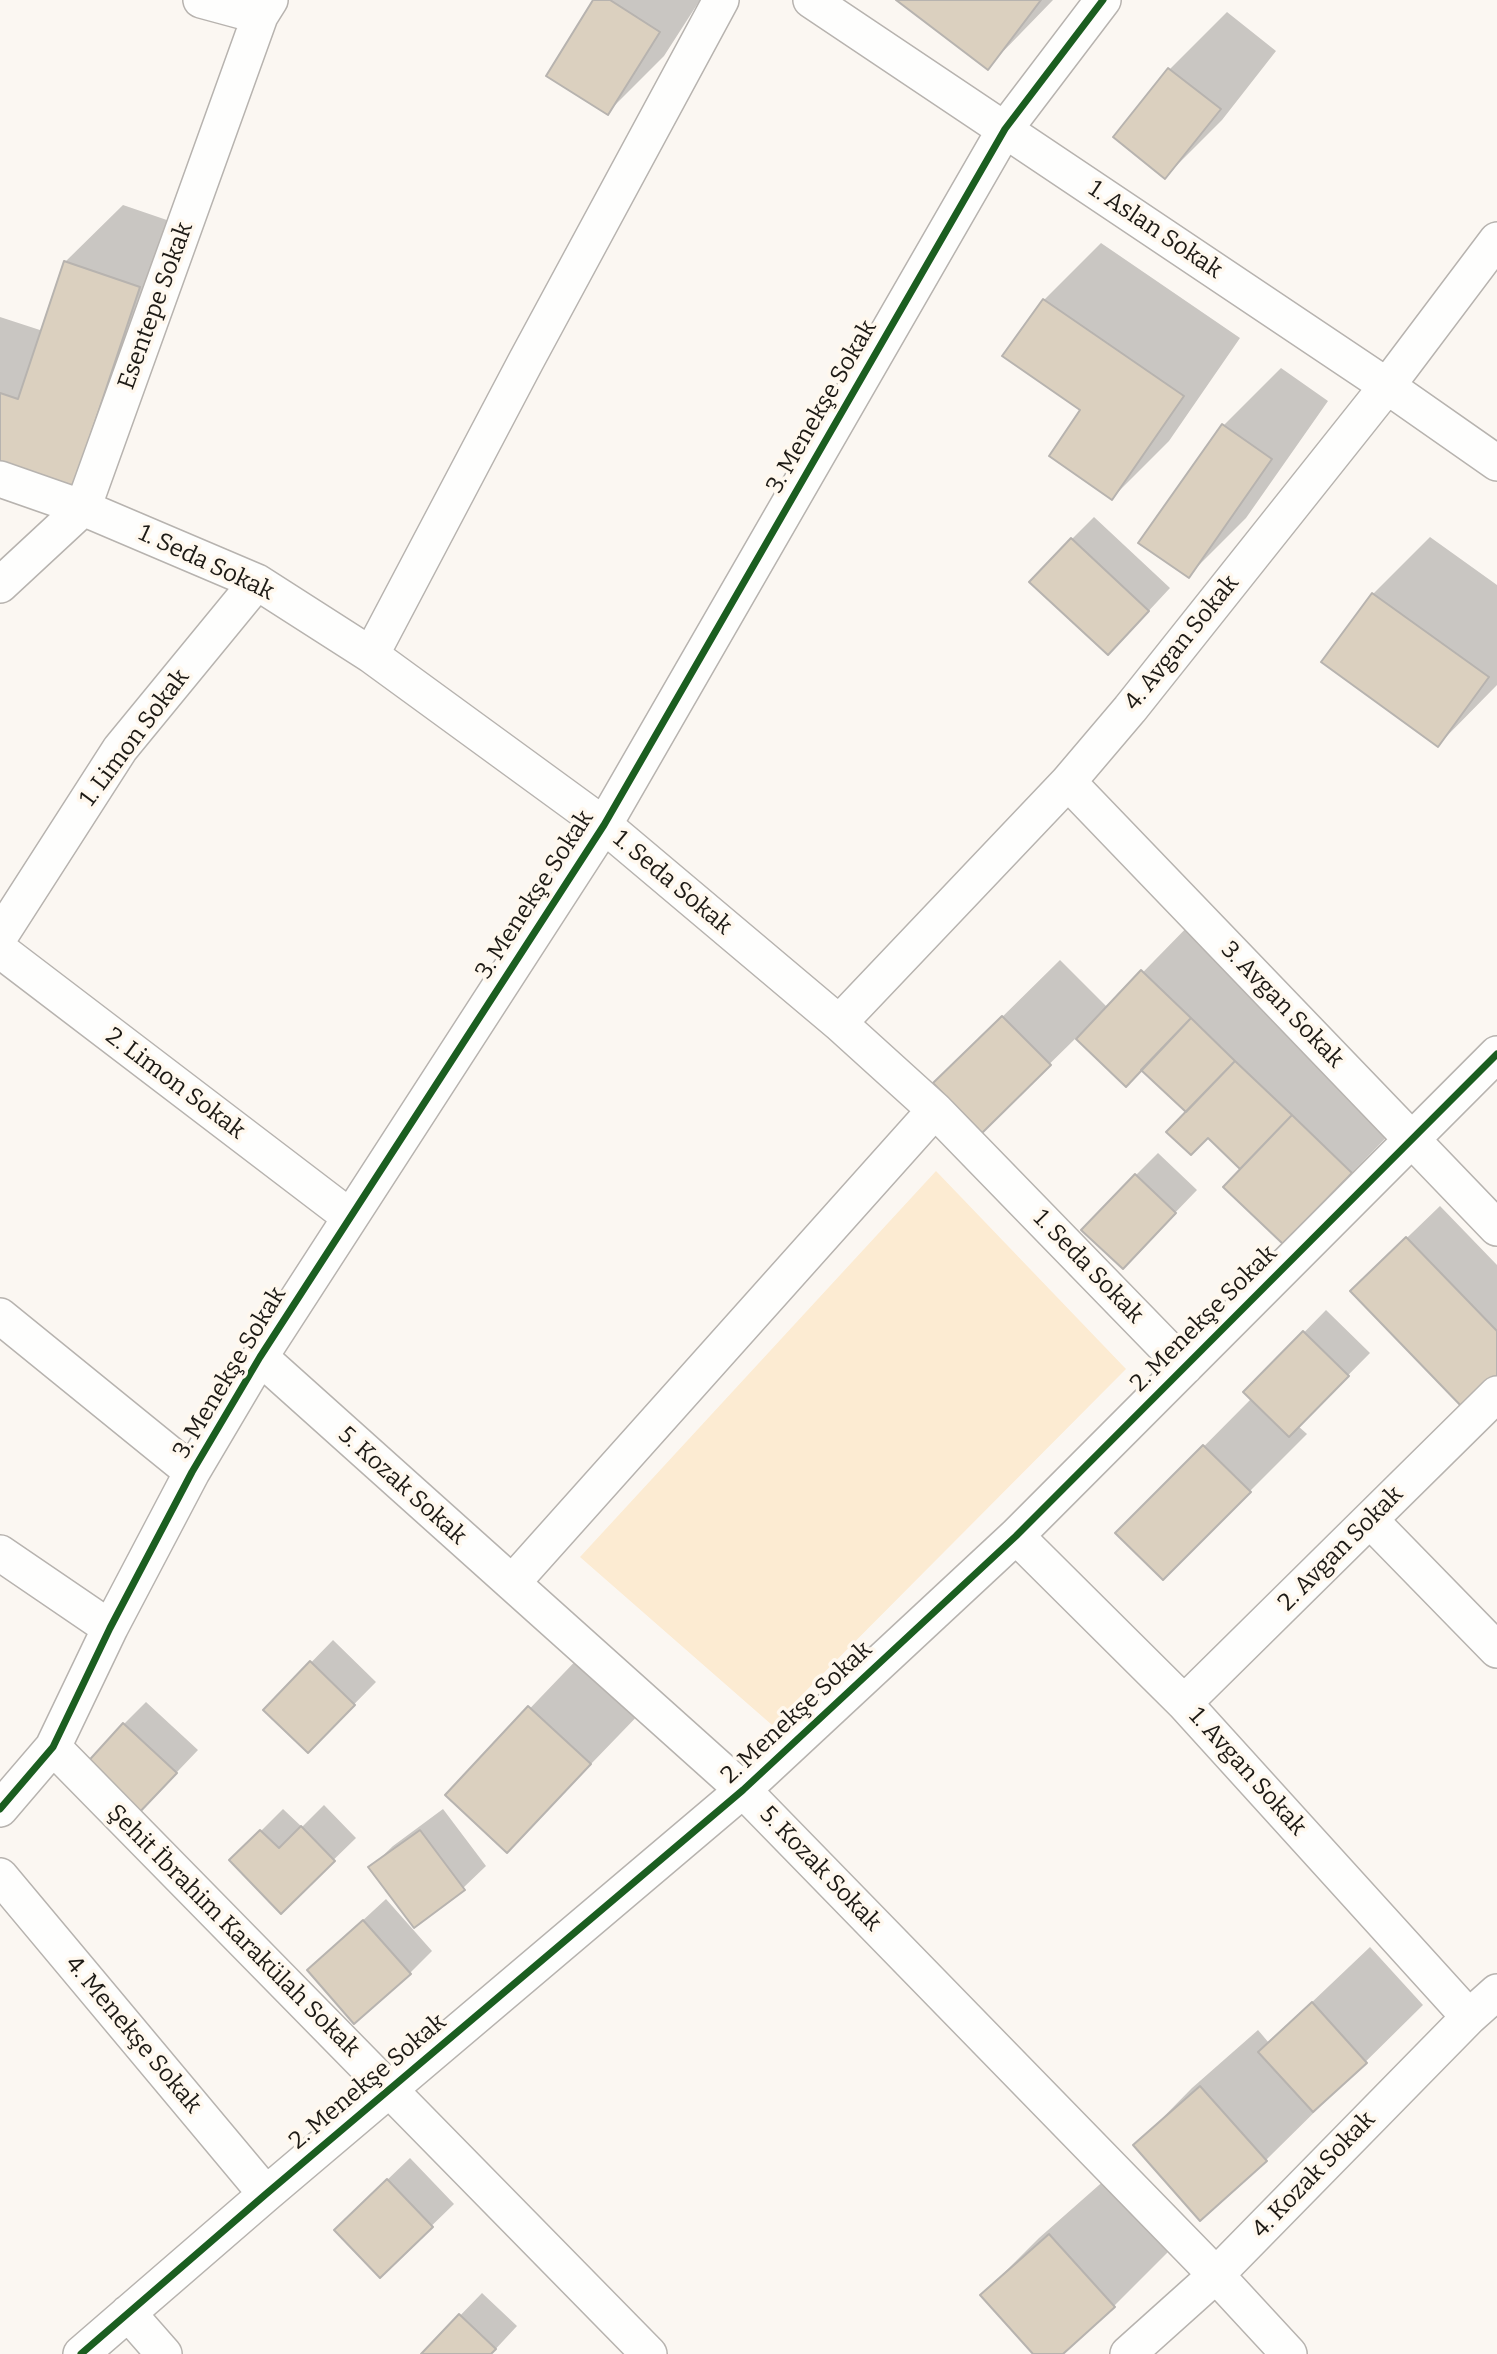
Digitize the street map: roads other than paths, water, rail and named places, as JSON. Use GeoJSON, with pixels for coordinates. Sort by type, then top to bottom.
{"type":"FeatureCollection","features":[{"type":"Feature","properties":{"kind":"street"},"geometry":{"type":"LineString","coordinates":[[201,0],[265,8]]}},
{"type":"Feature","properties":{"kind":"street"},"geometry":{"type":"LineString","coordinates":[[371,655],[721,0]]}},
{"type":"Feature","properties":{"kind":"street","name":"1. Aslan Sokak"},"geometry":{"type":"LineString","coordinates":[[811,0],[1387,386],[1497,463]]}},
{"type":"Feature","properties":{"kind":"street","name":"3. Menekşe Sokak"},"geometry":{"type":"LineString","coordinates":[[0,1809],[53,1747],[110,1628],[191,1472],[260,1357],[604,825],[1005,129],[1103,0]]}},
{"type":"Feature","properties":{"kind":"street","name":"Esentepe Sokak"},"geometry":{"type":"LineString","coordinates":[[0,585],[83,508],[265,8]]}},
{"type":"Feature","properties":{"kind":"street","name":"4. Avgan Sokak"},"geometry":{"type":"LineString","coordinates":[[839,1023],[1068,782],[1130,709],[1387,386],[1497,240]]}},
{"type":"Feature","properties":{"kind":"street","name":"1. Seda Sokak"},"geometry":{"type":"LineString","coordinates":[[0,479],[83,508],[257,582],[371,655],[604,825],[839,1023],[935,1110],[1185,1367]]}},
{"type":"Feature","properties":{"kind":"street","name":"1. Limon Sokak"},"geometry":{"type":"LineString","coordinates":[[0,936],[120,749],[257,582]]}},
{"type":"Feature","properties":{"kind":"street","name":"3. Avgan Sokak"},"geometry":{"type":"LineString","coordinates":[[1068,782],[1497,1228]]}},
{"type":"Feature","properties":{"kind":"street","name":"2. Limon Sokak"},"geometry":{"type":"LineString","coordinates":[[0,950],[350,1217]]}},
{"type":"Feature","properties":{"kind":"street","name":"2. Menekşe Sokak"},"geometry":{"type":"LineString","coordinates":[[82,2354],[389,2089],[743,1790],[1016,1536],[1497,1054]]}},
{"type":"Feature","properties":{"kind":"street"},"geometry":{"type":"LineString","coordinates":[[512,1583],[935,1110]]}},
{"type":"Feature","properties":{"kind":"street"},"geometry":{"type":"LineString","coordinates":[[0,1316],[191,1472]]}},
{"type":"Feature","properties":{"kind":"street","name":"5. Kozak Sokak"},"geometry":{"type":"LineString","coordinates":[[260,1357],[743,1790],[1216,2275],[1289,2354]]}},
{"type":"Feature","properties":{"kind":"street","name":"2. Avgan Sokak"},"geometry":{"type":"LineString","coordinates":[[1184,1703],[1497,1394]]}},
{"type":"Feature","properties":{"kind":"street"},"geometry":{"type":"LineString","coordinates":[[1370,1520],[1497,1650]]}},
{"type":"Feature","properties":{"kind":"street","name":"1. Avgan Sokak"},"geometry":{"type":"LineString","coordinates":[[1016,1536],[1184,1703],[1469,2017]]}},
{"type":"Feature","properties":{"kind":"street"},"geometry":{"type":"LineString","coordinates":[[0,1553],[110,1628]]}},
{"type":"Feature","properties":{"kind":"street","name":"Şehit İbrahim Karakülah Sokak"},"geometry":{"type":"LineString","coordinates":[[53,1747],[649,2354]]}},
{"type":"Feature","properties":{"kind":"street","name":"4. Menekşe Sokak"},"geometry":{"type":"LineString","coordinates":[[0,1876],[266,2194]]}},
{"type":"Feature","properties":{"kind":"street","name":"4. Kozak Sokak"},"geometry":{"type":"LineString","coordinates":[[1128,2354],[1216,2275],[1469,2017],[1497,1992]]}},
{"type":"Feature","properties":{"kind":"street"},"geometry":{"type":"LineString","coordinates":[[128,2313],[164,2354]]}}]}
